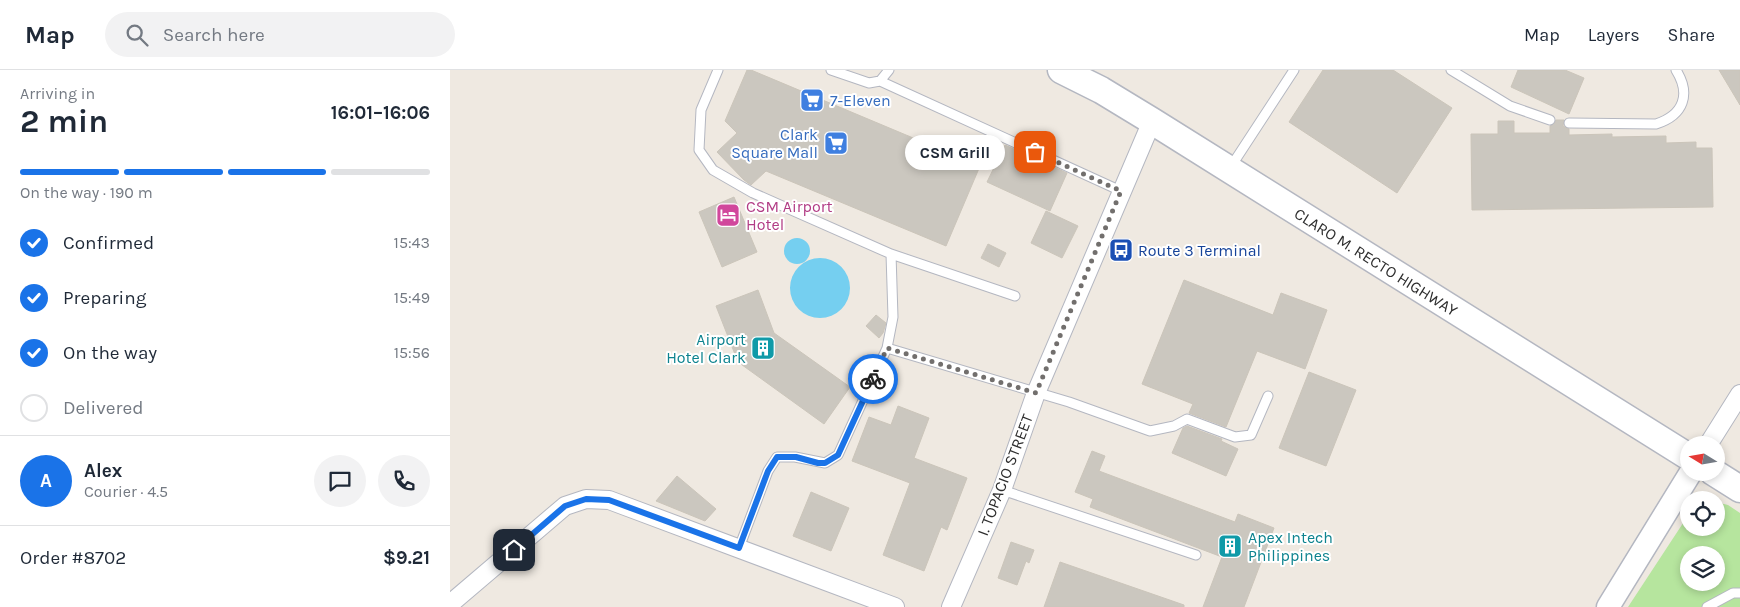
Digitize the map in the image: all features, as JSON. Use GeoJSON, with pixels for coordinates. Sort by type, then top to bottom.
{"type":"FeatureCollection","features":[{"type":"Feature","properties":{"kind":"main road","name":"CLARO M. RECTO HIGHWAY"},"geometry":{"type":"LineString","coordinates":[[1062,70],[1102,90],[1680,451]]}},
{"type":"Feature","properties":{"kind":"main road"},"geometry":{"type":"LineString","coordinates":[[1725,479],[1740,488]]}},
{"type":"Feature","properties":{"kind":"street","name":"I. TOPACIO STREET"},"geometry":{"type":"LineString","coordinates":[[951,607],[1002,490],[1036,393],[1152,121]]}},
{"type":"Feature","properties":{"kind":"street"},"geometry":{"type":"LineString","coordinates":[[1714,436],[1740,394]]}},
{"type":"Feature","properties":{"kind":"street"},"geometry":{"type":"LineString","coordinates":[[1608,607],[1685,481]]}},
{"type":"Feature","properties":{"kind":"street"},"geometry":{"type":"LineString","coordinates":[[450,604],[565,506],[586,499],[609,500],[895,607]]}},
{"type":"Feature","properties":{"kind":"lane"},"geometry":{"type":"LineString","coordinates":[[718,70],[702,110],[699,150],[713,170],[753,193],[891,254],[1015,296]]}},
{"type":"Feature","properties":{"kind":"lane"},"geometry":{"type":"LineString","coordinates":[[831,70],[869,83],[880,81],[1121,191]]}},
{"type":"Feature","properties":{"kind":"lane"},"geometry":{"type":"LineString","coordinates":[[880,81],[889,70]]}},
{"type":"Feature","properties":{"kind":"lane"},"geometry":{"type":"LineString","coordinates":[[1228,170],[1294,70]]}},
{"type":"Feature","properties":{"kind":"lane"},"geometry":{"type":"LineString","coordinates":[[1451,70],[1510,106],[1550,120]]}},
{"type":"Feature","properties":{"kind":"lane"},"geometry":{"type":"LineString","coordinates":[[1569,123],[1656,124],[1669,120],[1677,112],[1684,90],[1676,70]]}},
{"type":"Feature","properties":{"kind":"lane"},"geometry":{"type":"LineString","coordinates":[[739,548],[768,471],[777,457],[796,457],[825,463],[838,455],[887,348],[893,317],[891,254]]}},
{"type":"Feature","properties":{"kind":"lane"},"geometry":{"type":"LineString","coordinates":[[887,348],[1069,402],[1150,431],[1174,426],[1188,419],[1235,437],[1252,435],[1268,396]]}},
{"type":"Feature","properties":{"kind":"lane"},"geometry":{"type":"LineString","coordinates":[[1002,490],[1196,555]]}},
{"type":"Feature","properties":{"kind":"lane"},"geometry":{"type":"LineString","coordinates":[[1708,607],[1733,593],[1740,593]]}},
{"type":"Feature","properties":{"kind":"green space"},"geometry":{"type":"Polygon","coordinates":[[[1725,504],[1740,513],[1740,607],[1628,607],[1680,528],[1680,536],[1725,536],[1725,504]]]}},
{"type":"Feature","properties":{"kind":"water"},"geometry":{"type":"Polygon","coordinates":[[[797,238],[806,242],[810,251],[806,260],[797,264],[788,260],[784,251],[788,242],[797,238]]]}},
{"type":"Feature","properties":{"kind":"water"},"geometry":{"type":"Polygon","coordinates":[[[820,258],[836,263],[841,267],[845,272],[850,288],[845,304],[841,309],[836,313],[820,318],[804,313],[799,309],[795,304],[790,288],[795,272],[799,267],[804,263],[820,258]]]}},
{"type":"Feature","properties":{"kind":"building","name":"Clark Square Mall"},"geometry":{"type":"Polygon","coordinates":[[[747,70],[751,70],[980,166],[946,246],[766,171],[751,185],[744,180],[717,152],[737,133],[725,121],[747,70]]]}},
{"type":"Feature","properties":{"kind":"building"},"geometry":{"type":"Polygon","coordinates":[[[1323,70],[1393,70],[1452,108],[1397,193],[1289,122],[1323,70]]]}},
{"type":"Feature","properties":{"kind":"building"},"geometry":{"type":"Polygon","coordinates":[[[1518,70],[1565,70],[1584,78],[1569,114],[1511,87],[1518,70]]]}},
{"type":"Feature","properties":{"kind":"building"},"geometry":{"type":"Polygon","coordinates":[[[1719,70],[1740,70],[1740,105],[1719,70]]]}},
{"type":"Feature","properties":{"kind":"building"},"geometry":{"type":"Polygon","coordinates":[[[1556,120],[1564,120],[1563,126],[1569,129],[1569,135],[1612,134],[1612,137],[1666,136],[1666,143],[1696,142],[1696,148],[1712,148],[1713,207],[1472,210],[1471,134],[1498,134],[1498,121],[1514,121],[1514,133],[1550,133],[1550,126],[1556,120]]]}},
{"type":"Feature","properties":{"kind":"building"},"geometry":{"type":"Polygon","coordinates":[[[1005,145],[1067,173],[1050,211],[987,182],[1005,145]]]}},
{"type":"Feature","properties":{"kind":"building"},"geometry":{"type":"Polygon","coordinates":[[[734,197],[757,252],[722,267],[699,212],[734,197]]]}},
{"type":"Feature","properties":{"kind":"building"},"geometry":{"type":"Polygon","coordinates":[[[1046,211],[1078,226],[1062,258],[1031,243],[1046,211]]]}},
{"type":"Feature","properties":{"kind":"building"},"geometry":{"type":"Polygon","coordinates":[[[988,244],[1006,253],[999,267],[981,258],[988,244]]]}},
{"type":"Feature","properties":{"kind":"building"},"geometry":{"type":"Polygon","coordinates":[[[1184,280],[1273,315],[1281,293],[1327,310],[1305,369],[1257,351],[1226,427],[1189,413],[1193,404],[1142,384],[1184,280]]]}},
{"type":"Feature","properties":{"kind":"building","name":"Airport Hotel Clark"},"geometry":{"type":"Polygon","coordinates":[[[758,290],[774,333],[850,387],[824,424],[738,362],[716,306],[758,290]]]}},
{"type":"Feature","properties":{"kind":"building"},"geometry":{"type":"Polygon","coordinates":[[[876,315],[886,323],[883,333],[879,338],[866,326],[876,315]]]}},
{"type":"Feature","properties":{"kind":"building"},"geometry":{"type":"Polygon","coordinates":[[[1309,372],[1356,390],[1326,466],[1279,448],[1309,372]]]}},
{"type":"Feature","properties":{"kind":"building"},"geometry":{"type":"Polygon","coordinates":[[[898,406],[929,418],[914,458],[967,478],[947,530],[941,527],[924,571],[883,555],[910,483],[852,461],[869,417],[891,425],[898,406]]]}},
{"type":"Feature","properties":{"kind":"building"},"geometry":{"type":"Polygon","coordinates":[[[1187,426],[1222,439],[1221,441],[1238,449],[1226,476],[1172,453],[1183,428],[1187,426]]]}},
{"type":"Feature","properties":{"kind":"building","name":"Apex Intech Philippines"},"geometry":{"type":"Polygon","coordinates":[[[1092,451],[1105,456],[1099,471],[1235,522],[1238,514],[1274,528],[1244,607],[1203,607],[1222,557],[1090,507],[1093,499],[1075,492],[1092,451]]]}},
{"type":"Feature","properties":{"kind":"building"},"geometry":{"type":"Polygon","coordinates":[[[677,476],[716,509],[705,521],[656,501],[677,476]]]}},
{"type":"Feature","properties":{"kind":"building"},"geometry":{"type":"Polygon","coordinates":[[[811,492],[849,508],[831,551],[793,536],[811,492]]]}},
{"type":"Feature","properties":{"kind":"building"},"geometry":{"type":"Polygon","coordinates":[[[1011,542],[1034,550],[1029,563],[1026,561],[1017,585],[998,578],[1011,542]]]}},
{"type":"Feature","properties":{"kind":"building"},"geometry":{"type":"Polygon","coordinates":[[[1060,562],[1184,605],[1184,607],[1044,607],[1060,562]]]}},
{"type":"Feature","properties":{"kind":"way so far"},"geometry":{"type":"LineString","coordinates":[[873,379],[887,348],[1036,393],[1098,250],[1121,191],[1035,152]]}},
{"type":"Feature","properties":{"kind":"place","name":"7-Eleven"},"geometry":{"type":"Point","coordinates":[812,100]}},
{"type":"Feature","properties":{"kind":"place","name":"Clark Square Mall"},"geometry":{"type":"Point","coordinates":[836,143]}},
{"type":"Feature","properties":{"kind":"place","name":"CSM Grill"},"geometry":{"type":"Point","coordinates":[1035,152]}},
{"type":"Feature","properties":{"kind":"place","name":"CSM Airport Hotel"},"geometry":{"type":"Point","coordinates":[728,215]}},
{"type":"Feature","properties":{"kind":"place","name":"Route 3 Terminal"},"geometry":{"type":"Point","coordinates":[1121,250]}},
{"type":"Feature","properties":{"kind":"place","name":"Airport Hotel Clark"},"geometry":{"type":"Point","coordinates":[763,348]}},
{"type":"Feature","properties":{"kind":"place","name":"Apex Intech Philippines"},"geometry":{"type":"Point","coordinates":[1230,546]}},
{"type":"Feature","properties":{"kind":"route"},"geometry":{"type":"LineString","coordinates":[[514,550],[565,506],[586,499],[609,500],[739,548],[768,471],[777,457],[796,457],[825,463],[838,455],[873,379]]}}]}
